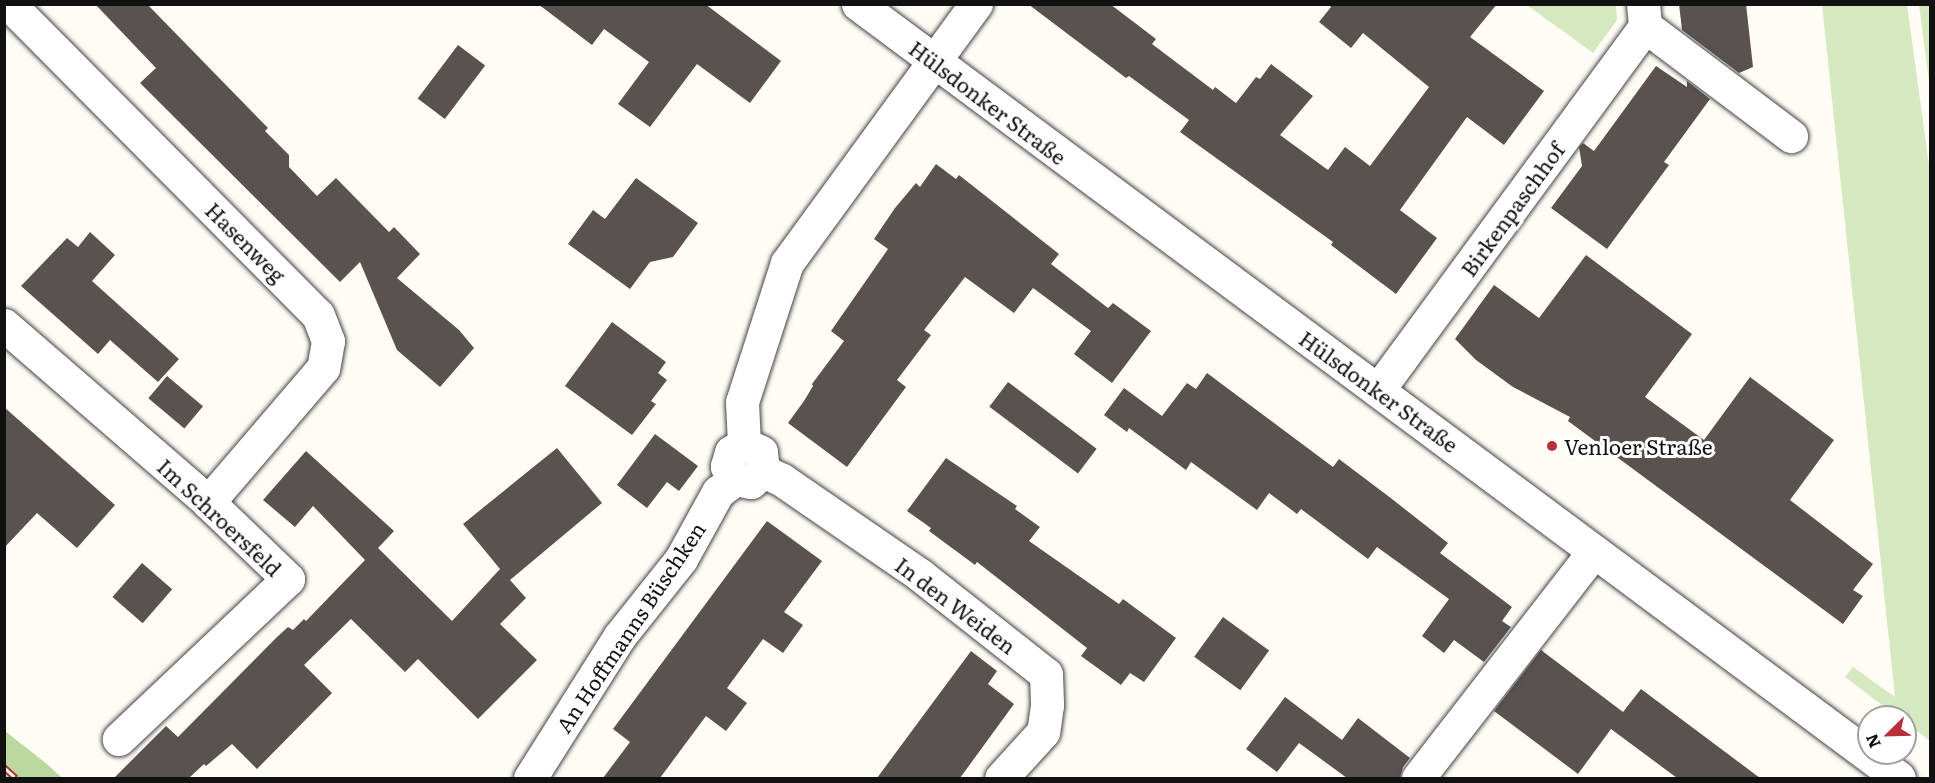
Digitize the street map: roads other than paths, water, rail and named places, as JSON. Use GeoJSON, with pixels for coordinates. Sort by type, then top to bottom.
{"type":"FeatureCollection","features":[{"type":"Feature","properties":{"kind":"street","name":"Hasenweg"},"geometry":{"type":"LineString","coordinates":[[9,4],[318,315],[328,341],[323,368],[208,502]]}},
{"type":"Feature","properties":{"kind":"street","name":"Hülsdonker Straße"},"geometry":{"type":"LineString","coordinates":[[858,4],[1899,778]]}},
{"type":"Feature","properties":{"kind":"street"},"geometry":{"type":"LineString","coordinates":[[749,475],[761,452],[744,444],[742,402],[787,263],[976,4]]}},
{"type":"Feature","properties":{"kind":"street","name":"Birkenpaschhof"},"geometry":{"type":"LineString","coordinates":[[1378,390],[1644,15],[1791,135]]}},
{"type":"Feature","properties":{"kind":"street","name":"Im Schroersfeld"},"geometry":{"type":"LineString","coordinates":[[4,325],[208,502],[288,579],[119,739]]}},
{"type":"Feature","properties":{"kind":"street","name":"An Hoffmanns Büschken"},"geometry":{"type":"LineString","coordinates":[[530,778],[619,637],[681,559],[718,492],[749,475]]}},
{"type":"Feature","properties":{"kind":"street","name":"In den Weiden"},"geometry":{"type":"LineString","coordinates":[[749,475],[782,480],[920,575],[1046,674],[1047,705],[1043,732],[1000,778]]}},
{"type":"Feature","properties":{"kind":"street"},"geometry":{"type":"LineString","coordinates":[[1418,778],[1594,551]]}},
{"type":"Feature","properties":{"kind":"railway"},"geometry":{"type":"LineString","coordinates":[[4,767],[16,778]]}},
{"type":"Feature","properties":{"kind":"place","name":"Venloer Straße"},"geometry":{"type":"Point","coordinates":[1552,446]}}]}
